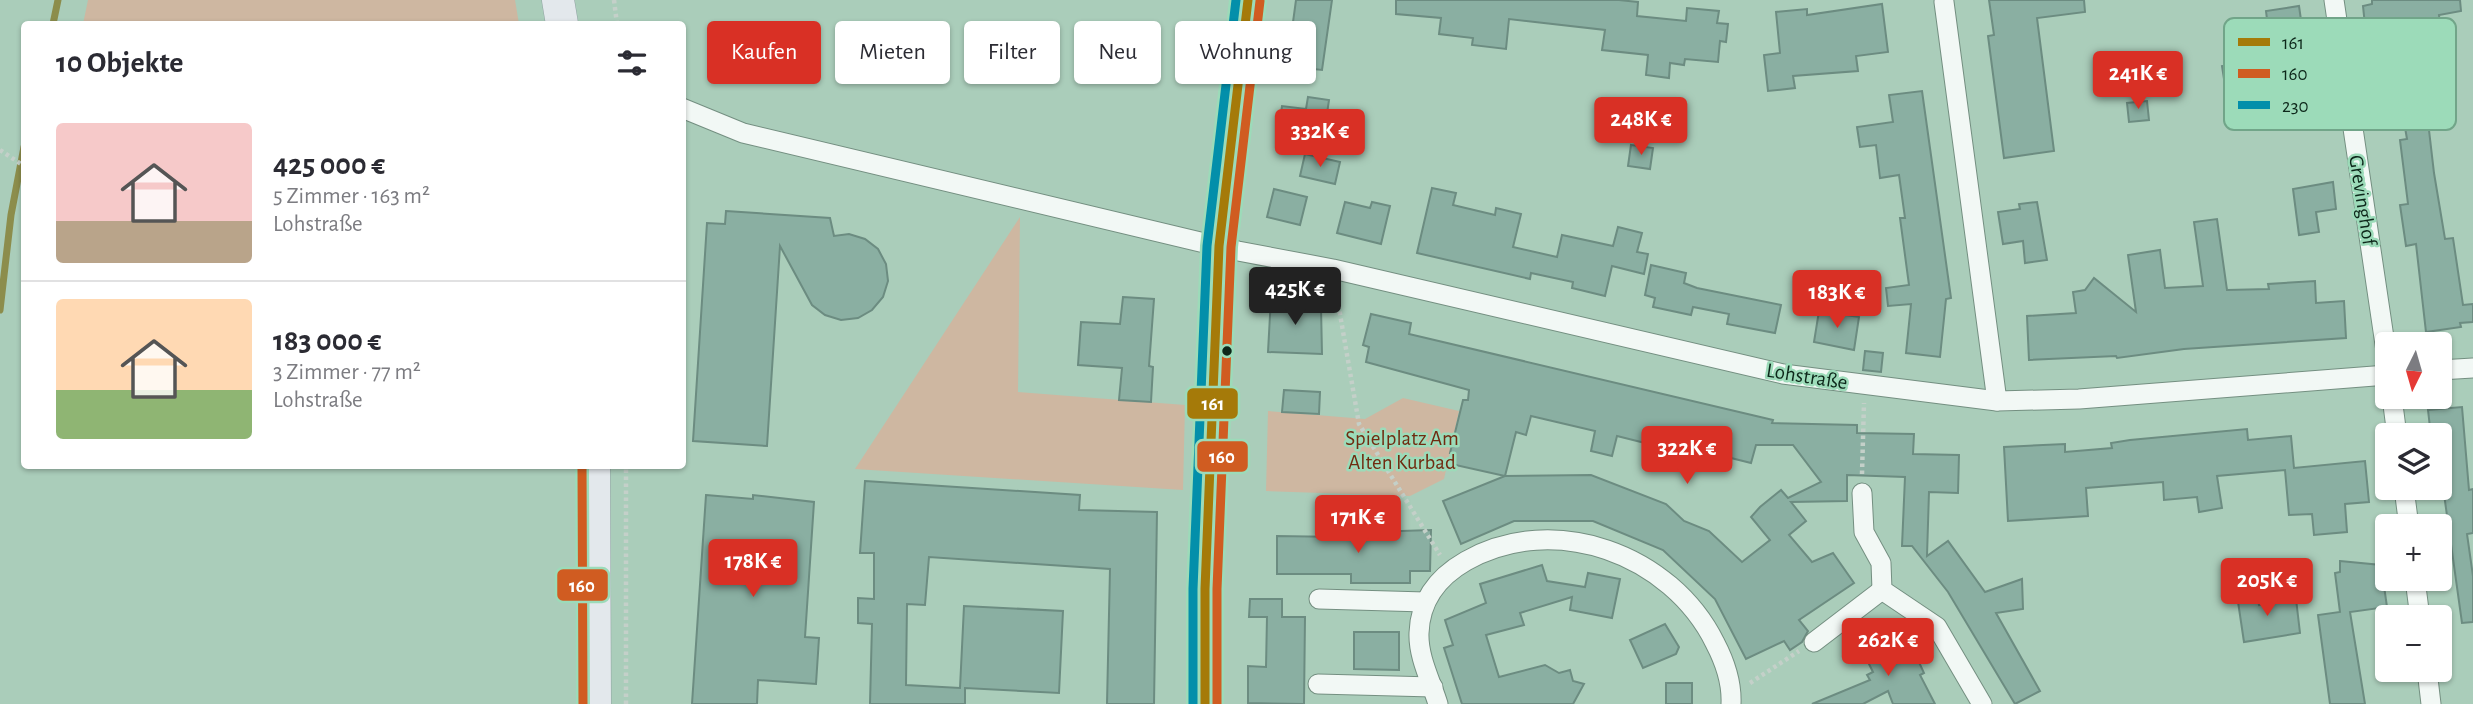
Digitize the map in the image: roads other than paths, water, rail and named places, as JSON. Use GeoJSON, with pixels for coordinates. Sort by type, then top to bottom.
{"type":"FeatureCollection","features":[{"type":"Feature","properties":{"kind":"main road"},"geometry":{"type":"LineString","coordinates":[[558,0],[562,21]]}},
{"type":"Feature","properties":{"kind":"main road"},"geometry":{"type":"LineString","coordinates":[[594,469],[596,704]]}},
{"type":"Feature","properties":{"kind":"street"},"geometry":{"type":"LineString","coordinates":[[1205,704],[1205,589],[1219,246],[1248,0]]}},
{"type":"Feature","properties":{"kind":"street","name":"Grevinghof"},"geometry":{"type":"LineString","coordinates":[[2334,0],[2337,18]]}},
{"type":"Feature","properties":{"kind":"street"},"geometry":{"type":"LineString","coordinates":[[1944,2],[1997,401]]}},
{"type":"Feature","properties":{"kind":"street","name":"Lohstraße"},"geometry":{"type":"LineString","coordinates":[[686,109],[743,133],[1219,246],[1783,374],[1997,401],[2079,399],[2375,375]]}},
{"type":"Feature","properties":{"kind":"street","name":"Grevinghof"},"geometry":{"type":"LineString","coordinates":[[2353,130],[2383,332]]}},
{"type":"Feature","properties":{"kind":"street"},"geometry":{"type":"LineString","coordinates":[[2452,369],[2473,368]]}},
{"type":"Feature","properties":{"kind":"street"},"geometry":{"type":"LineString","coordinates":[[1862,493],[1864,532],[1881,563],[1882,590]]}},
{"type":"Feature","properties":{"kind":"street"},"geometry":{"type":"LineString","coordinates":[[1318,684],[1435,696],[1419,647],[1420,617],[1425,602],[1450,571],[1492,549],[1539,539],[1586,544],[1632,560],[1675,587],[1693,608],[1720,652],[1731,699]]}},
{"type":"Feature","properties":{"kind":"street"},"geometry":{"type":"LineString","coordinates":[[1814,642],[1882,590]]}},
{"type":"Feature","properties":{"kind":"street"},"geometry":{"type":"LineString","coordinates":[[1882,590],[1937,627],[1982,704]]}},
{"type":"Feature","properties":{"kind":"street"},"geometry":{"type":"LineString","coordinates":[[1319,599],[1425,602]]}},
{"type":"Feature","properties":{"kind":"street"},"geometry":{"type":"LineString","coordinates":[[2428,682],[2431,704]]}},
{"type":"Feature","properties":{"kind":"waterway"},"geometry":{"type":"LineString","coordinates":[[54,21],[58,0]]}},
{"type":"Feature","properties":{"kind":"waterway"},"geometry":{"type":"LineString","coordinates":[[0,310],[11,215],[21,163]]}},
{"type":"Feature","properties":{"kind":"park label","name":"Spielplatz Am Alten Kurbad"},"geometry":{"type":"Point","coordinates":[1402,450]}}]}
